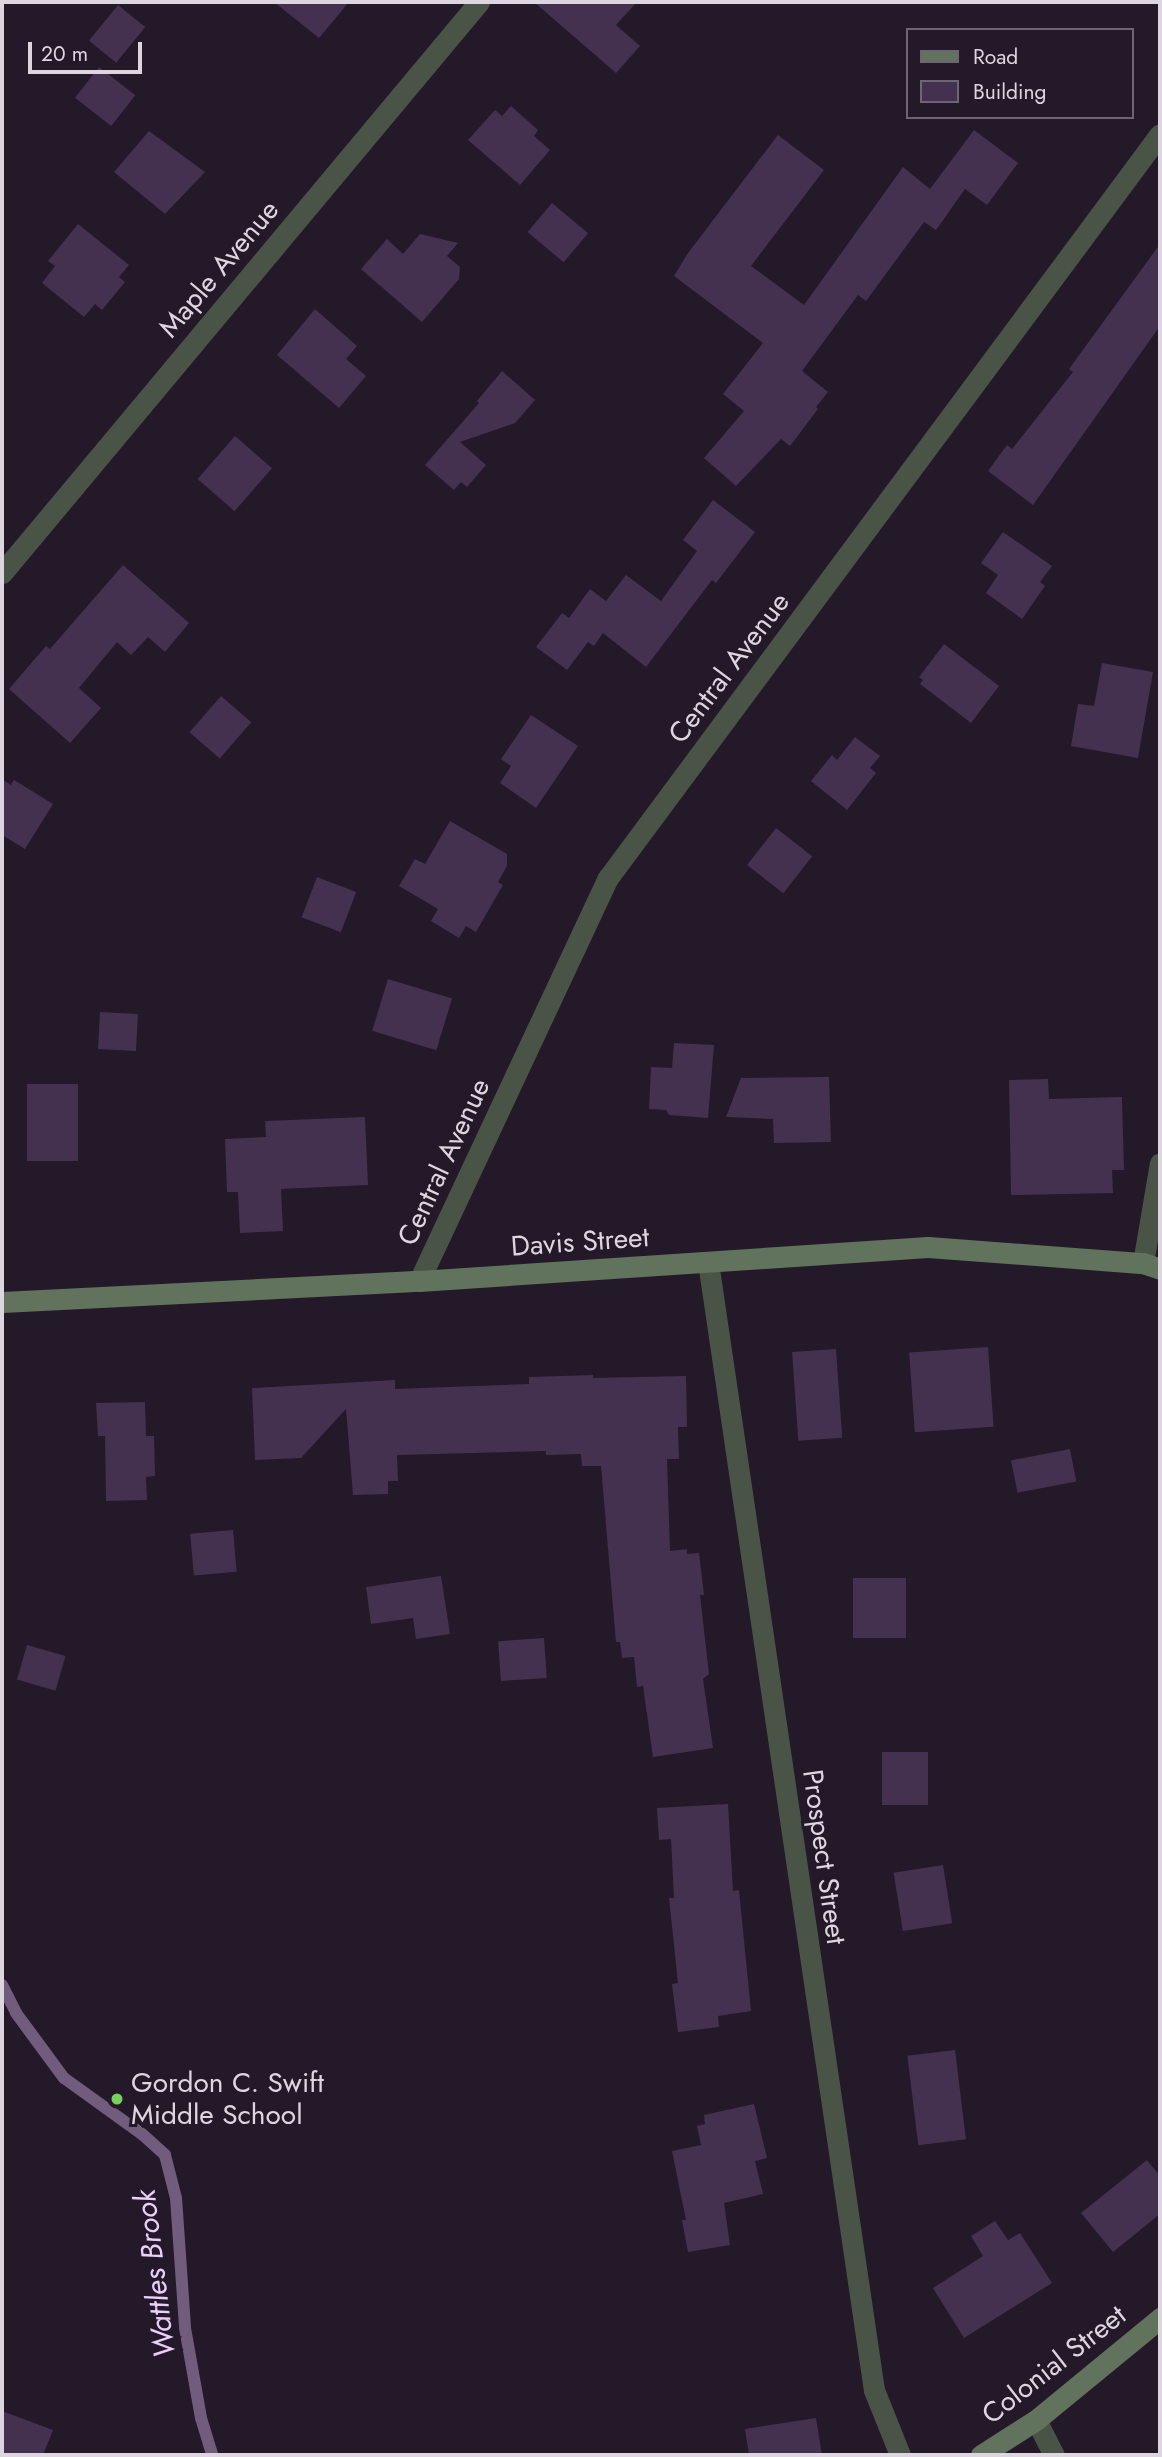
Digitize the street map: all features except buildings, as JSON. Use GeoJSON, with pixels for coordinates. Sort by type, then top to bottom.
{"type":"FeatureCollection","features":[{"type":"Feature","properties":{"kind":"main road","name":"Davis Street"},"geometry":{"type":"LineString","coordinates":[[2,1302],[419,1281],[928,1247],[1151,1266]]}},
{"type":"Feature","properties":{"kind":"main road","name":"Colonial Street"},"geometry":{"type":"LineString","coordinates":[[981,2455],[1036,2420],[1160,2318]]}},
{"type":"Feature","properties":{"kind":"street","name":"Maple Avenue"},"geometry":{"type":"LineString","coordinates":[[2,573],[479,2]]}},
{"type":"Feature","properties":{"kind":"street","name":"Central Avenue"},"geometry":{"type":"LineString","coordinates":[[419,1281],[608,878],[1160,134]]}},
{"type":"Feature","properties":{"kind":"street"},"geometry":{"type":"LineString","coordinates":[[1151,1266],[1160,1163]]}},
{"type":"Feature","properties":{"kind":"street","name":"Prospect Street"},"geometry":{"type":"LineString","coordinates":[[708,1262],[874,2390],[901,2455]]}},
{"type":"Feature","properties":{"kind":"street"},"geometry":{"type":"LineString","coordinates":[[1036,2420],[1054,2455]]}},
{"type":"Feature","properties":{"kind":"waterway","name":"Wattles Brook"},"geometry":{"type":"LineString","coordinates":[[2,1985],[16,2013],[64,2078],[142,2134],[165,2155],[176,2198],[185,2328],[201,2418],[212,2455]]}},
{"type":"Feature","properties":{"kind":"place","name":"Gordon C. Swift Middle School"},"geometry":{"type":"Point","coordinates":[117,2099]}}]}
